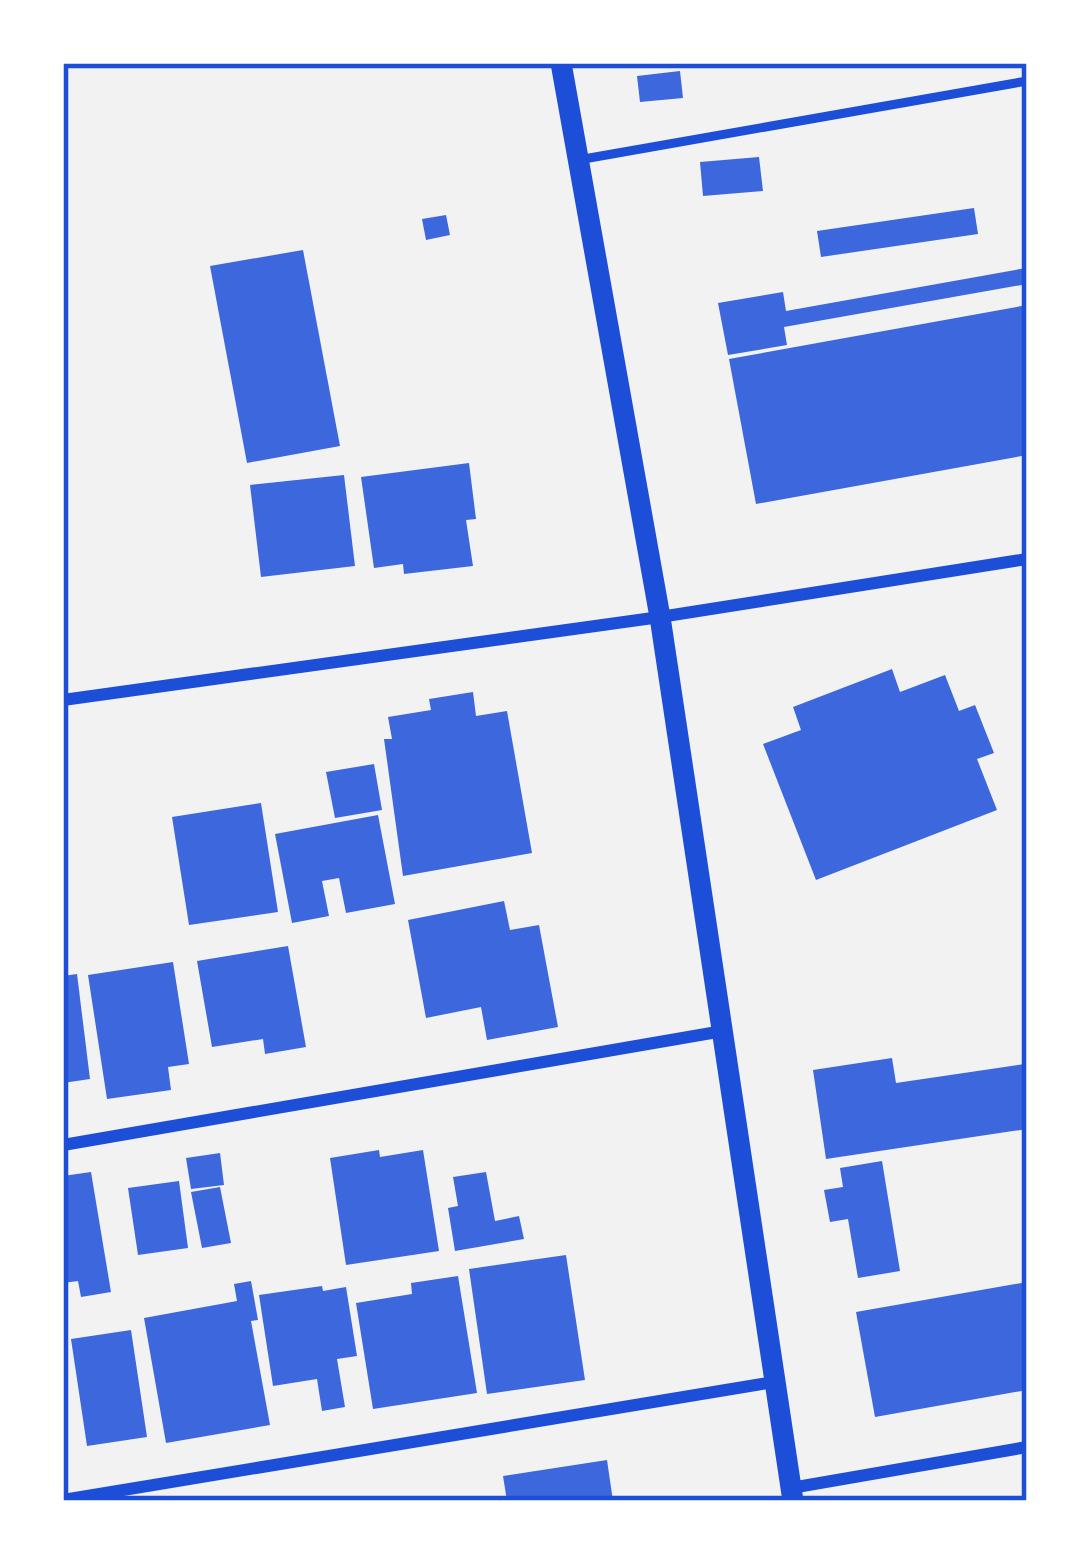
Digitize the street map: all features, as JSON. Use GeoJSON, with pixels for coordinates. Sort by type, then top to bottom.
{"type":"FeatureCollection","features":[{"type":"Feature","properties":{"kind":"street"},"geometry":{"type":"LineString","coordinates":[[561,63],[660,617],[792,1495],[1027,1448]]}},
{"type":"Feature","properties":{"kind":"street"},"geometry":{"type":"LineString","coordinates":[[63,700],[660,617],[1027,559]]}},
{"type":"Feature","properties":{"kind":"street"},"geometry":{"type":"LineString","coordinates":[[63,1145],[723,1031]]}},
{"type":"Feature","properties":{"kind":"street"},"geometry":{"type":"LineString","coordinates":[[63,1500],[774,1382]]}},
{"type":"Feature","properties":{"kind":"lane"},"geometry":{"type":"LineString","coordinates":[[578,160],[1027,81]]}},
{"type":"Feature","properties":{"kind":"building"},"geometry":{"type":"Polygon","coordinates":[[[680,71],[683,98],[640,102],[637,76],[680,71]]]}},
{"type":"Feature","properties":{"kind":"building"},"geometry":{"type":"Polygon","coordinates":[[[759,157],[763,191],[703,196],[700,162],[759,157]]]}},
{"type":"Feature","properties":{"kind":"building"},"geometry":{"type":"Polygon","coordinates":[[[974,208],[978,234],[821,257],[817,231],[974,208]]]}},
{"type":"Feature","properties":{"kind":"building"},"geometry":{"type":"Polygon","coordinates":[[[446,215],[450,235],[426,240],[422,219],[446,215]]]}},
{"type":"Feature","properties":{"kind":"building"},"geometry":{"type":"Polygon","coordinates":[[[303,250],[340,446],[247,463],[210,266],[303,250]]]}},
{"type":"Feature","properties":{"kind":"building"},"geometry":{"type":"Polygon","coordinates":[[[1026,268],[1027,284],[784,327],[787,345],[728,355],[718,303],[783,292],[786,311],[1026,268]]]}},
{"type":"Feature","properties":{"kind":"building"},"geometry":{"type":"Polygon","coordinates":[[[1027,305],[1027,455],[756,504],[729,359],[1027,305]]]}},
{"type":"Feature","properties":{"kind":"building"},"geometry":{"type":"Polygon","coordinates":[[[469,463],[476,519],[466,520],[473,566],[404,574],[403,564],[374,568],[361,477],[469,463]]]}},
{"type":"Feature","properties":{"kind":"building"},"geometry":{"type":"Polygon","coordinates":[[[344,475],[355,566],[261,577],[250,485],[344,475]]]}},
{"type":"Feature","properties":{"kind":"building"},"geometry":{"type":"Polygon","coordinates":[[[892,669],[900,692],[945,675],[959,711],[975,705],[994,753],[977,759],[997,810],[816,880],[763,744],[801,730],[793,707],[892,669]]]}},
{"type":"Feature","properties":{"kind":"building"},"geometry":{"type":"Polygon","coordinates":[[[473,692],[476,716],[507,711],[532,853],[403,876],[384,739],[392,739],[388,717],[431,710],[429,699],[473,692]]]}},
{"type":"Feature","properties":{"kind":"building"},"geometry":{"type":"Polygon","coordinates":[[[374,764],[382,810],[335,818],[326,772],[374,764]]]}},
{"type":"Feature","properties":{"kind":"building"},"geometry":{"type":"Polygon","coordinates":[[[261,803],[278,912],[189,925],[172,817],[261,803]]]}},
{"type":"Feature","properties":{"kind":"building"},"geometry":{"type":"Polygon","coordinates":[[[378,815],[395,904],[346,913],[339,878],[322,881],[329,916],[292,923],[275,834],[378,815]]]}},
{"type":"Feature","properties":{"kind":"building"},"geometry":{"type":"Polygon","coordinates":[[[504,901],[510,930],[539,925],[558,1027],[487,1040],[481,1007],[426,1018],[408,920],[504,901]]]}},
{"type":"Feature","properties":{"kind":"building"},"geometry":{"type":"Polygon","coordinates":[[[288,946],[306,1047],[265,1054],[263,1039],[212,1047],[197,961],[288,946]]]}},
{"type":"Feature","properties":{"kind":"building"},"geometry":{"type":"Polygon","coordinates":[[[173,962],[189,1064],[168,1067],[171,1090],[107,1099],[88,975],[173,962]]]}},
{"type":"Feature","properties":{"kind":"building"},"geometry":{"type":"Polygon","coordinates":[[[77,974],[90,1079],[63,1083],[63,976],[77,974]]]}},
{"type":"Feature","properties":{"kind":"building"},"geometry":{"type":"Polygon","coordinates":[[[892,1058],[896,1083],[1025,1064],[1027,1129],[826,1159],[813,1070],[892,1058]]]}},
{"type":"Feature","properties":{"kind":"building"},"geometry":{"type":"Polygon","coordinates":[[[379,1150],[380,1157],[423,1150],[439,1251],[346,1265],[330,1158],[379,1150]]]}},
{"type":"Feature","properties":{"kind":"building"},"geometry":{"type":"Polygon","coordinates":[[[220,1153],[224,1185],[191,1189],[186,1158],[220,1153]]]}},
{"type":"Feature","properties":{"kind":"building"},"geometry":{"type":"Polygon","coordinates":[[[882,1161],[900,1271],[858,1278],[848,1219],[830,1222],[824,1190],[843,1187],[840,1168],[882,1161]]]}},
{"type":"Feature","properties":{"kind":"building"},"geometry":{"type":"Polygon","coordinates":[[[91,1172],[111,1292],[81,1297],[78,1281],[63,1283],[63,1176],[91,1172]]]}},
{"type":"Feature","properties":{"kind":"building"},"geometry":{"type":"Polygon","coordinates":[[[486,1172],[495,1221],[519,1216],[524,1239],[455,1251],[448,1208],[458,1206],[453,1177],[486,1172]]]}},
{"type":"Feature","properties":{"kind":"building"},"geometry":{"type":"Polygon","coordinates":[[[179,1181],[188,1248],[138,1255],[128,1188],[179,1181]]]}},
{"type":"Feature","properties":{"kind":"building"},"geometry":{"type":"Polygon","coordinates":[[[220,1187],[231,1243],[202,1248],[191,1192],[220,1187]]]}},
{"type":"Feature","properties":{"kind":"building"},"geometry":{"type":"Polygon","coordinates":[[[566,1255],[585,1380],[487,1394],[469,1269],[566,1255]]]}},
{"type":"Feature","properties":{"kind":"building"},"geometry":{"type":"Polygon","coordinates":[[[458,1276],[477,1393],[373,1409],[356,1303],[412,1294],[411,1283],[458,1276]]]}},
{"type":"Feature","properties":{"kind":"building"},"geometry":{"type":"Polygon","coordinates":[[[251,1281],[258,1320],[251,1321],[270,1425],[166,1443],[144,1318],[237,1301],[234,1284],[251,1281]]]}},
{"type":"Feature","properties":{"kind":"building"},"geometry":{"type":"Polygon","coordinates":[[[1027,1282],[1027,1390],[875,1417],[856,1312],[1027,1282]]]}},
{"type":"Feature","properties":{"kind":"building"},"geometry":{"type":"Polygon","coordinates":[[[322,1286],[323,1291],[346,1287],[357,1356],[337,1359],[345,1407],[322,1411],[317,1379],[273,1386],[259,1295],[322,1286]]]}},
{"type":"Feature","properties":{"kind":"building"},"geometry":{"type":"Polygon","coordinates":[[[131,1330],[147,1437],[87,1446],[71,1339],[131,1330]]]}},
{"type":"Feature","properties":{"kind":"building"},"geometry":{"type":"Polygon","coordinates":[[[607,1460],[613,1501],[507,1501],[503,1476],[607,1460]]]}}]}
